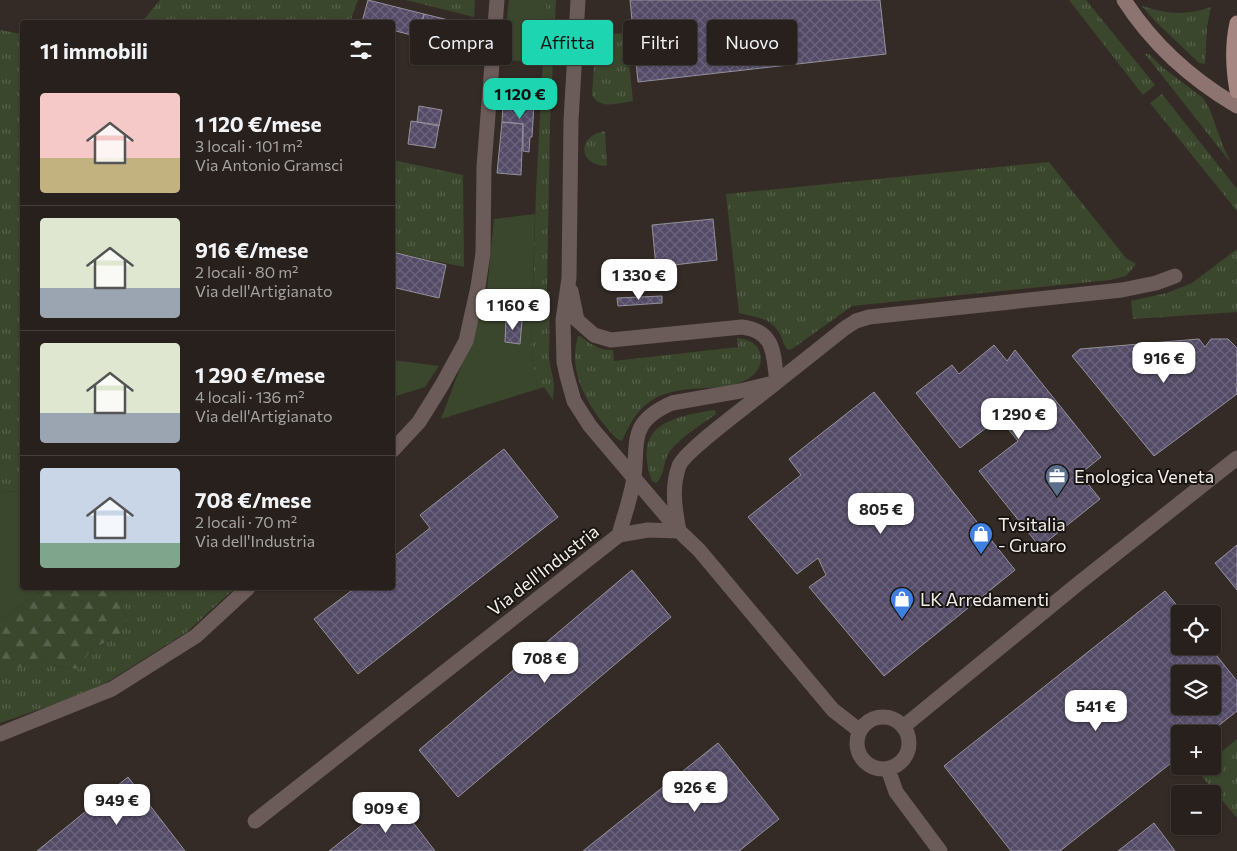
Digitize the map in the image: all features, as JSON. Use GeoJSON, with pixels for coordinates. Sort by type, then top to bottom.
{"type":"FeatureCollection","features":[{"type":"Feature","properties":{"kind":"main road"},"geometry":{"type":"LineString","coordinates":[[1124,0],[1152,38],[1182,67],[1214,92],[1237,106]]}},
{"type":"Feature","properties":{"kind":"main road"},"geometry":{"type":"LineString","coordinates":[[1237,23],[1234,70],[1237,91]]}},
{"type":"Feature","properties":{"kind":"street"},"geometry":{"type":"LineString","coordinates":[[395,448],[419,422],[466,341],[484,253],[484,166],[496,0]]}},
{"type":"Feature","properties":{"kind":"street"},"geometry":{"type":"LineString","coordinates":[[578,0],[571,121],[569,278],[563,320],[564,362],[574,401],[590,426],[634,479],[679,531],[700,550],[833,710],[860,731]]}},
{"type":"Feature","properties":{"kind":"street"},"geometry":{"type":"LineString","coordinates":[[679,531],[674,504],[674,485],[679,464],[694,449],[856,321],[869,317],[1122,290],[1156,283],[1175,276]]}},
{"type":"Feature","properties":{"kind":"street"},"geometry":{"type":"LineString","coordinates":[[569,278],[577,320],[594,335],[611,340],[742,327],[752,328],[762,332],[772,347],[777,382]]}},
{"type":"Feature","properties":{"kind":"street"},"geometry":{"type":"LineString","coordinates":[[619,535],[634,479],[634,449],[639,428],[645,420],[662,407],[672,403],[740,391],[777,382]]}},
{"type":"Feature","properties":{"kind":"street"},"geometry":{"type":"LineString","coordinates":[[903,727],[1237,458]]}},
{"type":"Feature","properties":{"kind":"street","name":"Via dell'Industria"},"geometry":{"type":"LineString","coordinates":[[255,822],[619,535],[648,530],[679,531]]}},
{"type":"Feature","properties":{"kind":"street"},"geometry":{"type":"LineString","coordinates":[[0,734],[112,689],[196,636],[246,590]]}},
{"type":"Feature","properties":{"kind":"street"},"geometry":{"type":"LineString","coordinates":[[888,718],[896,721],[903,727],[909,743],[903,760],[896,766],[888,769],[879,769],[864,761],[857,747],[857,739],[865,724],[871,720],[888,718]]}},
{"type":"Feature","properties":{"kind":"street"},"geometry":{"type":"LineString","coordinates":[[888,769],[896,792],[940,851]]}},
{"type":"Feature","properties":{"kind":"green space"},"geometry":{"type":"Polygon","coordinates":[[[160,0],[358,0],[351,20],[144,20],[160,0]]]}},
{"type":"Feature","properties":{"kind":"green space"},"geometry":{"type":"Polygon","coordinates":[[[406,0],[475,0],[474,17],[406,0]]]}},
{"type":"Feature","properties":{"kind":"green space"},"geometry":{"type":"Polygon","coordinates":[[[509,0],[546,0],[545,20],[522,20],[522,61],[512,60],[512,20],[507,20],[509,0]]]}},
{"type":"Feature","properties":{"kind":"green space"},"geometry":{"type":"Polygon","coordinates":[[[546,0],[556,0],[555,20],[545,20],[546,0]]]}},
{"type":"Feature","properties":{"kind":"green space"},"geometry":{"type":"Polygon","coordinates":[[[1069,0],[1086,0],[1155,85],[1143,95],[1069,0]]]}},
{"type":"Feature","properties":{"kind":"green space"},"geometry":{"type":"Polygon","coordinates":[[[1142,6],[1176,13],[1192,12],[1211,7],[1207,27],[1205,64],[1199,63],[1142,6]]]}},
{"type":"Feature","properties":{"kind":"green space"},"geometry":{"type":"Polygon","coordinates":[[[0,30],[20,34],[20,492],[0,491],[0,30]]]}},
{"type":"Feature","properties":{"kind":"green space"},"geometry":{"type":"Polygon","coordinates":[[[623,33],[623,65],[629,65],[633,101],[604,104],[595,100],[592,95],[594,65],[613,65],[613,34],[623,33]]]}},
{"type":"Feature","properties":{"kind":"green space"},"geometry":{"type":"Polygon","coordinates":[[[1145,54],[1149,54],[1162,67],[1203,98],[1210,110],[1231,163],[1145,54]]]}},
{"type":"Feature","properties":{"kind":"green space"},"geometry":{"type":"Polygon","coordinates":[[[543,65],[553,65],[547,292],[550,292],[549,359],[554,384],[553,400],[544,387],[538,389],[531,353],[543,65]]]}},
{"type":"Feature","properties":{"kind":"green space"},"geometry":{"type":"Polygon","coordinates":[[[1162,94],[1237,189],[1237,211],[1150,103],[1162,94]]]}},
{"type":"Feature","properties":{"kind":"green space"},"geometry":{"type":"Polygon","coordinates":[[[605,131],[607,166],[597,165],[590,161],[584,150],[585,144],[589,139],[605,131]]]}},
{"type":"Feature","properties":{"kind":"green space"},"geometry":{"type":"Polygon","coordinates":[[[395,160],[463,175],[464,267],[395,252],[395,160]]]}},
{"type":"Feature","properties":{"kind":"green space"},"geometry":{"type":"Polygon","coordinates":[[[1049,162],[1126,258],[1136,264],[1126,276],[1110,280],[852,306],[788,350],[773,325],[763,319],[739,313],[726,194],[1049,162]]]}},
{"type":"Feature","properties":{"kind":"green space"},"geometry":{"type":"Polygon","coordinates":[[[535,214],[531,353],[538,389],[441,419],[486,299],[494,219],[535,214]]]}},
{"type":"Feature","properties":{"kind":"green space"},"geometry":{"type":"Polygon","coordinates":[[[1237,249],[1237,312],[1133,319],[1131,301],[1167,293],[1192,283],[1237,249]]]}},
{"type":"Feature","properties":{"kind":"green space"},"geometry":{"type":"Polygon","coordinates":[[[578,336],[599,348],[613,350],[614,361],[738,347],[737,338],[753,343],[760,352],[761,361],[758,369],[752,376],[732,385],[676,391],[656,398],[648,403],[631,422],[622,441],[617,439],[599,417],[578,379],[575,351],[578,336]]]}},
{"type":"Feature","properties":{"kind":"green space"},"geometry":{"type":"Polygon","coordinates":[[[395,360],[439,366],[425,387],[395,396],[395,360]]]}},
{"type":"Feature","properties":{"kind":"green space"},"geometry":{"type":"Polygon","coordinates":[[[715,410],[716,414],[680,440],[670,451],[659,480],[656,483],[652,481],[647,462],[647,447],[651,436],[659,427],[670,421],[683,416],[715,410]]]}},
{"type":"Feature","properties":{"kind":"green space"},"geometry":{"type":"Polygon","coordinates":[[[0,491],[20,492],[20,590],[43,590],[0,620],[0,491]]]}},
{"type":"Feature","properties":{"kind":"green space"},"geometry":{"type":"Polygon","coordinates":[[[43,590],[121,590],[121,599],[127,621],[118,636],[91,649],[79,669],[58,667],[39,658],[0,680],[0,620],[43,590]]]}},
{"type":"Feature","properties":{"kind":"green space"},"geometry":{"type":"Polygon","coordinates":[[[121,590],[233,590],[187,632],[93,691],[0,723],[0,680],[39,658],[58,667],[79,669],[91,649],[118,636],[127,621],[121,599],[121,590]]]}},
{"type":"Feature","properties":{"kind":"green space"},"geometry":{"type":"Polygon","coordinates":[[[1237,739],[1237,818],[1221,799],[1221,785],[1209,785],[1201,775],[1221,775],[1221,752],[1237,739]]]}},
{"type":"Feature","properties":{"kind":"building"},"geometry":{"type":"Polygon","coordinates":[[[368,0],[424,14],[423,20],[410,20],[410,35],[395,31],[395,20],[363,20],[368,0]]]}},
{"type":"Feature","properties":{"kind":"building"},"geometry":{"type":"Polygon","coordinates":[[[630,0],[880,0],[886,54],[797,64],[797,20],[707,20],[707,65],[789,65],[638,82],[636,65],[697,65],[697,20],[632,20],[630,0]]]}},
{"type":"Feature","properties":{"kind":"building"},"geometry":{"type":"Polygon","coordinates":[[[424,14],[449,20],[423,20],[424,14]]]}},
{"type":"Feature","properties":{"kind":"building"},"geometry":{"type":"Polygon","coordinates":[[[503,103],[534,105],[529,152],[523,151],[523,124],[502,122],[503,103]]]}},
{"type":"Feature","properties":{"kind":"building"},"geometry":{"type":"Polygon","coordinates":[[[419,106],[442,110],[439,126],[417,122],[419,106]]]}},
{"type":"Feature","properties":{"kind":"building"},"geometry":{"type":"Polygon","coordinates":[[[411,121],[439,125],[435,148],[408,144],[411,121]]]}},
{"type":"Feature","properties":{"kind":"building"},"geometry":{"type":"Polygon","coordinates":[[[502,122],[523,124],[521,175],[497,173],[502,122]]]}},
{"type":"Feature","properties":{"kind":"building"},"geometry":{"type":"Polygon","coordinates":[[[713,219],[717,260],[656,267],[652,225],[713,219]]]}},
{"type":"Feature","properties":{"kind":"building"},"geometry":{"type":"Polygon","coordinates":[[[395,253],[446,265],[439,298],[395,288],[395,253]]]}},
{"type":"Feature","properties":{"kind":"building"},"geometry":{"type":"Polygon","coordinates":[[[662,296],[662,303],[618,306],[617,298],[662,296]]]}},
{"type":"Feature","properties":{"kind":"building"},"geometry":{"type":"Polygon","coordinates":[[[506,319],[522,320],[520,344],[505,342],[506,319]]]}},
{"type":"Feature","properties":{"kind":"building"},"geometry":{"type":"Polygon","coordinates":[[[1199,339],[1205,347],[1211,339],[1228,339],[1237,348],[1237,394],[1154,456],[1072,356],[1080,349],[1199,339]]]}},
{"type":"Feature","properties":{"kind":"building"},"geometry":{"type":"Polygon","coordinates":[[[994,345],[1007,361],[1015,350],[1101,457],[1080,474],[1100,499],[1040,547],[979,471],[1018,441],[999,418],[960,448],[916,393],[952,365],[959,374],[994,345]]]}},
{"type":"Feature","properties":{"kind":"building"},"geometry":{"type":"Polygon","coordinates":[[[874,392],[1015,570],[884,676],[809,587],[826,575],[818,558],[797,574],[748,517],[801,475],[789,459],[874,392]]]}},
{"type":"Feature","properties":{"kind":"building"},"geometry":{"type":"Polygon","coordinates":[[[504,449],[558,517],[358,674],[314,619],[352,590],[395,590],[395,556],[430,528],[420,515],[504,449]]]}},
{"type":"Feature","properties":{"kind":"building"},"geometry":{"type":"Polygon","coordinates":[[[1237,545],[1237,590],[1215,563],[1237,545]]]}},
{"type":"Feature","properties":{"kind":"building"},"geometry":{"type":"Polygon","coordinates":[[[632,570],[671,617],[458,797],[419,750],[632,570]]]}},
{"type":"Feature","properties":{"kind":"building"},"geometry":{"type":"Polygon","coordinates":[[[1165,591],[1177,605],[1171,605],[1171,655],[1216,655],[1237,681],[1237,711],[1219,725],[1171,725],[1171,763],[1060,851],[1011,851],[944,766],[1165,591]]]}},
{"type":"Feature","properties":{"kind":"building"},"geometry":{"type":"Polygon","coordinates":[[[718,743],[779,819],[739,851],[583,851],[718,743]]]}},
{"type":"Feature","properties":{"kind":"building"},"geometry":{"type":"Polygon","coordinates":[[[128,777],[185,851],[37,851],[128,777]]]}},
{"type":"Feature","properties":{"kind":"building"},"geometry":{"type":"Polygon","coordinates":[[[395,799],[435,851],[329,851],[395,799]]]}},
{"type":"Feature","properties":{"kind":"building"},"geometry":{"type":"Polygon","coordinates":[[[1154,823],[1175,851],[1118,851],[1154,823]]]}},
{"type":"Feature","properties":{"kind":"place","name":"Enologica Veneta"},"geometry":{"type":"Point","coordinates":[1057,497]}},
{"type":"Feature","properties":{"kind":"place","name":"Tvsitalia - Gruaro"},"geometry":{"type":"Point","coordinates":[981,555]}},
{"type":"Feature","properties":{"kind":"place","name":"LK Arredamenti"},"geometry":{"type":"Point","coordinates":[902,620]}}]}
